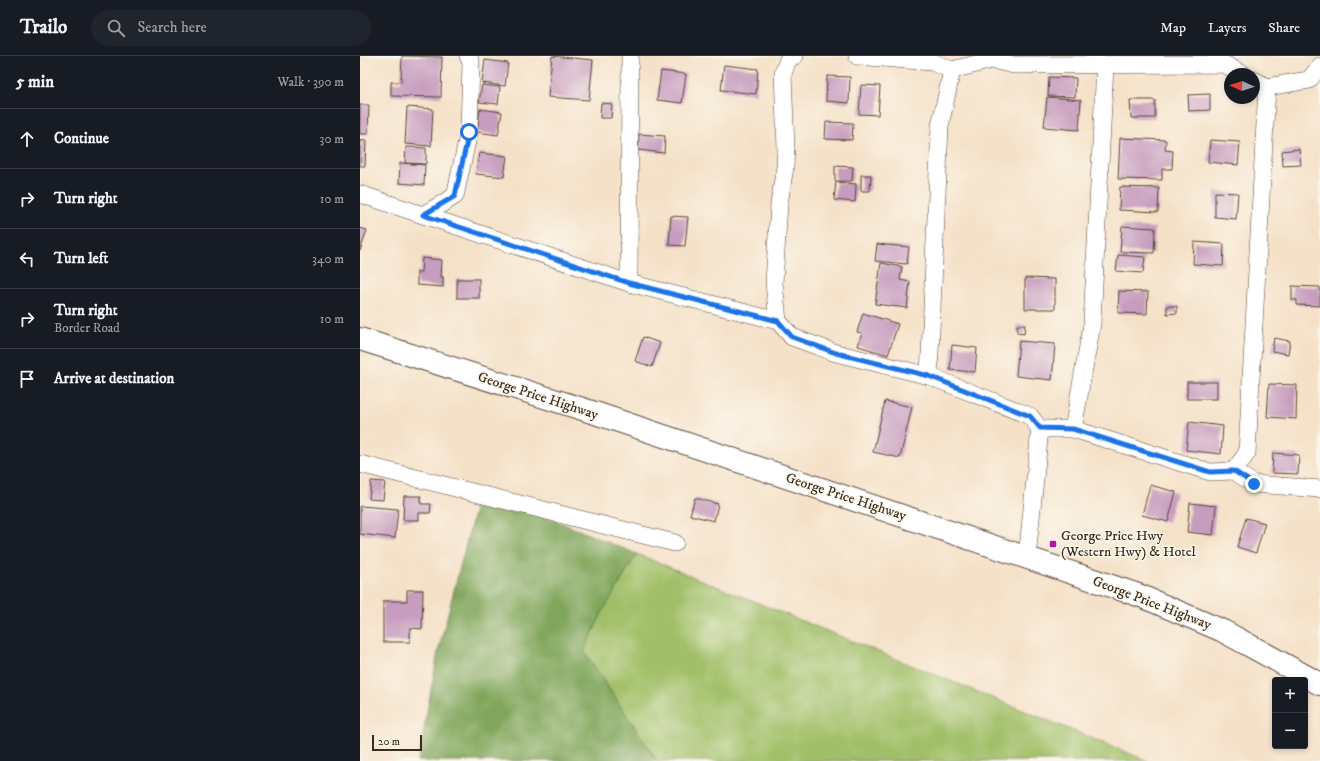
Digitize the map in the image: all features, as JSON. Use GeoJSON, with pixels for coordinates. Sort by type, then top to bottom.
{"type":"FeatureCollection","features":[{"type":"Feature","properties":{"kind":"highway","name":"George Price Highway"},"geometry":{"type":"LineString","coordinates":[[361,344],[594,414],[1148,599],[1223,631],[1320,684]]}},
{"type":"Feature","properties":{"kind":"street"},"geometry":{"type":"LineString","coordinates":[[423,215],[455,196],[469,132],[471,62],[468,56]]}},
{"type":"Feature","properties":{"kind":"street"},"geometry":{"type":"LineString","coordinates":[[629,283],[630,56]]}},
{"type":"Feature","properties":{"kind":"street"},"geometry":{"type":"LineString","coordinates":[[778,321],[774,283],[779,204],[785,168],[786,148],[783,74],[788,59],[795,56]]}},
{"type":"Feature","properties":{"kind":"street"},"geometry":{"type":"LineString","coordinates":[[857,56],[932,62],[952,70],[992,58],[1014,64],[1224,64],[1232,68]]}},
{"type":"Feature","properties":{"kind":"street"},"geometry":{"type":"LineString","coordinates":[[1073,429],[1092,324],[1106,65]]}},
{"type":"Feature","properties":{"kind":"street"},"geometry":{"type":"LineString","coordinates":[[1260,83],[1309,80],[1320,66]]}},
{"type":"Feature","properties":{"kind":"street"},"geometry":{"type":"LineString","coordinates":[[929,376],[940,126],[952,70]]}},
{"type":"Feature","properties":{"kind":"street"},"geometry":{"type":"LineString","coordinates":[[1234,471],[1247,453],[1259,104]]}},
{"type":"Feature","properties":{"kind":"street"},"geometry":{"type":"LineString","coordinates":[[360,194],[629,283],[778,321],[792,337],[836,353],[929,376],[1030,416],[1040,428],[1027,558]]}},
{"type":"Feature","properties":{"kind":"street"},"geometry":{"type":"LineString","coordinates":[[1040,428],[1073,429],[1210,472],[1234,471],[1254,484],[1320,489]]}},
{"type":"Feature","properties":{"kind":"street"},"geometry":{"type":"LineString","coordinates":[[360,464],[675,543]]}},
{"type":"Feature","properties":{"kind":"green space"},"geometry":{"type":"Polygon","coordinates":[[[480,490],[637,554],[603,611],[584,651],[657,761],[418,761],[438,652],[480,490]]]}},
{"type":"Feature","properties":{"kind":"green space"},"geometry":{"type":"Polygon","coordinates":[[[637,554],[1148,761],[657,761],[584,651],[603,611],[637,554]]]}},
{"type":"Feature","properties":{"kind":"building"},"geometry":{"type":"Polygon","coordinates":[[[402,56],[442,57],[441,97],[391,96],[391,82],[401,82],[402,56]]]}},
{"type":"Feature","properties":{"kind":"building"},"geometry":{"type":"Polygon","coordinates":[[[552,56],[593,60],[589,100],[548,97],[552,56]]]}},
{"type":"Feature","properties":{"kind":"building"},"geometry":{"type":"Polygon","coordinates":[[[485,60],[508,63],[505,86],[482,83],[485,60]]]}},
{"type":"Feature","properties":{"kind":"building"},"geometry":{"type":"Polygon","coordinates":[[[724,65],[758,69],[756,94],[721,90],[724,65]]]}},
{"type":"Feature","properties":{"kind":"building"},"geometry":{"type":"Polygon","coordinates":[[[661,71],[686,74],[682,103],[657,100],[661,71]]]}},
{"type":"Feature","properties":{"kind":"building"},"geometry":{"type":"Polygon","coordinates":[[[827,76],[850,77],[849,103],[826,101],[827,76]]]}},
{"type":"Feature","properties":{"kind":"building"},"geometry":{"type":"Polygon","coordinates":[[[1049,77],[1076,78],[1075,97],[1048,96],[1049,77]]]}},
{"type":"Feature","properties":{"kind":"building"},"geometry":{"type":"Polygon","coordinates":[[[482,85],[500,87],[498,104],[479,102],[482,85]]]}},
{"type":"Feature","properties":{"kind":"building"},"geometry":{"type":"Polygon","coordinates":[[[861,85],[880,86],[878,115],[859,114],[861,85]]]}},
{"type":"Feature","properties":{"kind":"building"},"geometry":{"type":"Polygon","coordinates":[[[1210,94],[1210,110],[1189,111],[1188,95],[1210,94]]]}},
{"type":"Feature","properties":{"kind":"building"},"geometry":{"type":"Polygon","coordinates":[[[1047,97],[1081,100],[1079,130],[1044,127],[1047,97]]]}},
{"type":"Feature","properties":{"kind":"building"},"geometry":{"type":"Polygon","coordinates":[[[1130,100],[1155,100],[1155,118],[1131,118],[1130,100]]]}},
{"type":"Feature","properties":{"kind":"building"},"geometry":{"type":"Polygon","coordinates":[[[601,103],[612,104],[611,118],[600,118],[601,103]]]}},
{"type":"Feature","properties":{"kind":"building"},"geometry":{"type":"Polygon","coordinates":[[[360,105],[369,105],[368,134],[360,134],[360,105]]]}},
{"type":"Feature","properties":{"kind":"building"},"geometry":{"type":"Polygon","coordinates":[[[407,107],[433,109],[431,146],[405,144],[407,107]]]}},
{"type":"Feature","properties":{"kind":"building"},"geometry":{"type":"Polygon","coordinates":[[[480,109],[502,112],[498,135],[477,132],[480,109]]]}},
{"type":"Feature","properties":{"kind":"building"},"geometry":{"type":"Polygon","coordinates":[[[826,122],[853,123],[852,140],[825,139],[826,122]]]}},
{"type":"Feature","properties":{"kind":"building"},"geometry":{"type":"Polygon","coordinates":[[[639,134],[665,136],[664,153],[638,150],[639,134]]]}},
{"type":"Feature","properties":{"kind":"building"},"geometry":{"type":"Polygon","coordinates":[[[1120,138],[1166,140],[1165,150],[1173,151],[1172,169],[1162,169],[1162,180],[1118,179],[1120,138]]]}},
{"type":"Feature","properties":{"kind":"building"},"geometry":{"type":"Polygon","coordinates":[[[360,140],[366,141],[365,166],[360,166],[360,140]]]}},
{"type":"Feature","properties":{"kind":"building"},"geometry":{"type":"Polygon","coordinates":[[[1210,140],[1240,142],[1238,165],[1208,162],[1210,140]]]}},
{"type":"Feature","properties":{"kind":"building"},"geometry":{"type":"Polygon","coordinates":[[[406,147],[426,148],[426,164],[405,163],[406,147]]]}},
{"type":"Feature","properties":{"kind":"building"},"geometry":{"type":"Polygon","coordinates":[[[1299,149],[1301,165],[1283,166],[1282,151],[1299,149]]]}},
{"type":"Feature","properties":{"kind":"building"},"geometry":{"type":"Polygon","coordinates":[[[479,153],[507,156],[504,177],[476,174],[479,153]]]}},
{"type":"Feature","properties":{"kind":"building"},"geometry":{"type":"Polygon","coordinates":[[[400,163],[425,165],[424,185],[399,183],[400,163]]]}},
{"type":"Feature","properties":{"kind":"building"},"geometry":{"type":"Polygon","coordinates":[[[835,166],[853,167],[852,181],[835,181],[835,166]]]}},
{"type":"Feature","properties":{"kind":"building"},"geometry":{"type":"Polygon","coordinates":[[[861,175],[871,175],[870,191],[861,191],[861,175]]]}},
{"type":"Feature","properties":{"kind":"building"},"geometry":{"type":"Polygon","coordinates":[[[836,182],[856,184],[855,202],[834,200],[836,182]]]}},
{"type":"Feature","properties":{"kind":"building"},"geometry":{"type":"Polygon","coordinates":[[[1120,187],[1159,188],[1158,212],[1119,210],[1120,187]]]}},
{"type":"Feature","properties":{"kind":"building"},"geometry":{"type":"Polygon","coordinates":[[[1215,192],[1238,193],[1236,219],[1215,217],[1215,192]]]}},
{"type":"Feature","properties":{"kind":"building"},"geometry":{"type":"Polygon","coordinates":[[[671,216],[688,217],[685,246],[669,245],[671,216]]]}},
{"type":"Feature","properties":{"kind":"building"},"geometry":{"type":"Polygon","coordinates":[[[1122,226],[1155,228],[1154,253],[1120,252],[1122,226]]]}},
{"type":"Feature","properties":{"kind":"building"},"geometry":{"type":"Polygon","coordinates":[[[360,228],[367,230],[360,251],[360,228]]]}},
{"type":"Feature","properties":{"kind":"building"},"geometry":{"type":"Polygon","coordinates":[[[1194,242],[1224,244],[1223,266],[1193,264],[1194,242]]]}},
{"type":"Feature","properties":{"kind":"building"},"geometry":{"type":"Polygon","coordinates":[[[877,244],[909,247],[907,264],[875,261],[877,244]]]}},
{"type":"Feature","properties":{"kind":"building"},"geometry":{"type":"Polygon","coordinates":[[[1118,255],[1145,257],[1143,273],[1116,271],[1118,255]]]}},
{"type":"Feature","properties":{"kind":"building"},"geometry":{"type":"Polygon","coordinates":[[[422,258],[442,260],[441,277],[443,277],[443,287],[417,285],[417,272],[421,272],[422,258]]]}},
{"type":"Feature","properties":{"kind":"building"},"geometry":{"type":"Polygon","coordinates":[[[881,263],[902,267],[900,280],[910,282],[907,308],[875,304],[881,263]]]}},
{"type":"Feature","properties":{"kind":"building"},"geometry":{"type":"Polygon","coordinates":[[[1025,278],[1055,279],[1055,309],[1025,309],[1025,278]]]}},
{"type":"Feature","properties":{"kind":"building"},"geometry":{"type":"Polygon","coordinates":[[[457,279],[479,279],[479,298],[457,298],[457,279]]]}},
{"type":"Feature","properties":{"kind":"building"},"geometry":{"type":"Polygon","coordinates":[[[1292,286],[1320,287],[1320,306],[1297,305],[1297,300],[1292,300],[1292,286]]]}},
{"type":"Feature","properties":{"kind":"building"},"geometry":{"type":"Polygon","coordinates":[[[1119,291],[1148,292],[1147,314],[1118,313],[1119,291]]]}},
{"type":"Feature","properties":{"kind":"building"},"geometry":{"type":"Polygon","coordinates":[[[1167,306],[1177,306],[1177,313],[1167,314],[1167,306]]]}},
{"type":"Feature","properties":{"kind":"building"},"geometry":{"type":"Polygon","coordinates":[[[863,313],[898,324],[888,355],[858,346],[862,333],[857,332],[863,313]]]}},
{"type":"Feature","properties":{"kind":"building"},"geometry":{"type":"Polygon","coordinates":[[[1017,325],[1025,325],[1024,334],[1017,333],[1017,325]]]}},
{"type":"Feature","properties":{"kind":"building"},"geometry":{"type":"Polygon","coordinates":[[[643,337],[660,343],[652,367],[635,361],[643,337]]]}},
{"type":"Feature","properties":{"kind":"building"},"geometry":{"type":"Polygon","coordinates":[[[1274,338],[1290,341],[1288,354],[1272,351],[1274,338]]]}},
{"type":"Feature","properties":{"kind":"building"},"geometry":{"type":"Polygon","coordinates":[[[1019,341],[1055,344],[1052,380],[1016,376],[1019,341]]]}},
{"type":"Feature","properties":{"kind":"building"},"geometry":{"type":"Polygon","coordinates":[[[952,345],[977,348],[975,372],[950,370],[952,345]]]}},
{"type":"Feature","properties":{"kind":"building"},"geometry":{"type":"Polygon","coordinates":[[[1187,382],[1217,382],[1217,399],[1187,399],[1187,382]]]}},
{"type":"Feature","properties":{"kind":"building"},"geometry":{"type":"Polygon","coordinates":[[[1269,384],[1297,385],[1296,419],[1267,417],[1269,384]]]}},
{"type":"Feature","properties":{"kind":"building"},"geometry":{"type":"Polygon","coordinates":[[[885,401],[912,407],[900,458],[873,452],[885,401]]]}},
{"type":"Feature","properties":{"kind":"building"},"geometry":{"type":"Polygon","coordinates":[[[1189,422],[1223,426],[1221,454],[1186,450],[1189,422]]]}},
{"type":"Feature","properties":{"kind":"building"},"geometry":{"type":"Polygon","coordinates":[[[1273,453],[1299,455],[1298,474],[1272,473],[1273,453]]]}},
{"type":"Feature","properties":{"kind":"building"},"geometry":{"type":"Polygon","coordinates":[[[371,481],[385,482],[383,500],[369,499],[371,481]]]}},
{"type":"Feature","properties":{"kind":"building"},"geometry":{"type":"Polygon","coordinates":[[[1150,485],[1176,492],[1168,522],[1142,515],[1150,485]]]}},
{"type":"Feature","properties":{"kind":"building"},"geometry":{"type":"Polygon","coordinates":[[[404,496],[421,496],[421,504],[431,504],[430,513],[419,513],[419,520],[403,520],[404,496]]]}},
{"type":"Feature","properties":{"kind":"building"},"geometry":{"type":"Polygon","coordinates":[[[695,498],[718,504],[714,521],[690,515],[695,498]]]}},
{"type":"Feature","properties":{"kind":"building"},"geometry":{"type":"Polygon","coordinates":[[[1190,503],[1216,506],[1213,535],[1187,532],[1190,503]]]}},
{"type":"Feature","properties":{"kind":"building"},"geometry":{"type":"Polygon","coordinates":[[[360,506],[398,509],[395,538],[360,534],[360,506]]]}},
{"type":"Feature","properties":{"kind":"building"},"geometry":{"type":"Polygon","coordinates":[[[1246,518],[1265,523],[1256,553],[1237,547],[1246,518]]]}},
{"type":"Feature","properties":{"kind":"building"},"geometry":{"type":"Polygon","coordinates":[[[407,590],[423,590],[422,629],[410,628],[410,642],[383,642],[383,601],[407,601],[407,590]]]}},
{"type":"Feature","properties":{"kind":"place","name":"George Price Hwy (Western Hwy) & Hotel"},"geometry":{"type":"Point","coordinates":[1053,544]}},
{"type":"Feature","properties":{"kind":"route"},"geometry":{"type":"LineString","coordinates":[[469,132],[455,196],[423,215],[629,283],[778,321],[792,337],[836,353],[929,376],[1030,416],[1040,428],[1073,429],[1210,472],[1234,471],[1254,484]]}}]}
